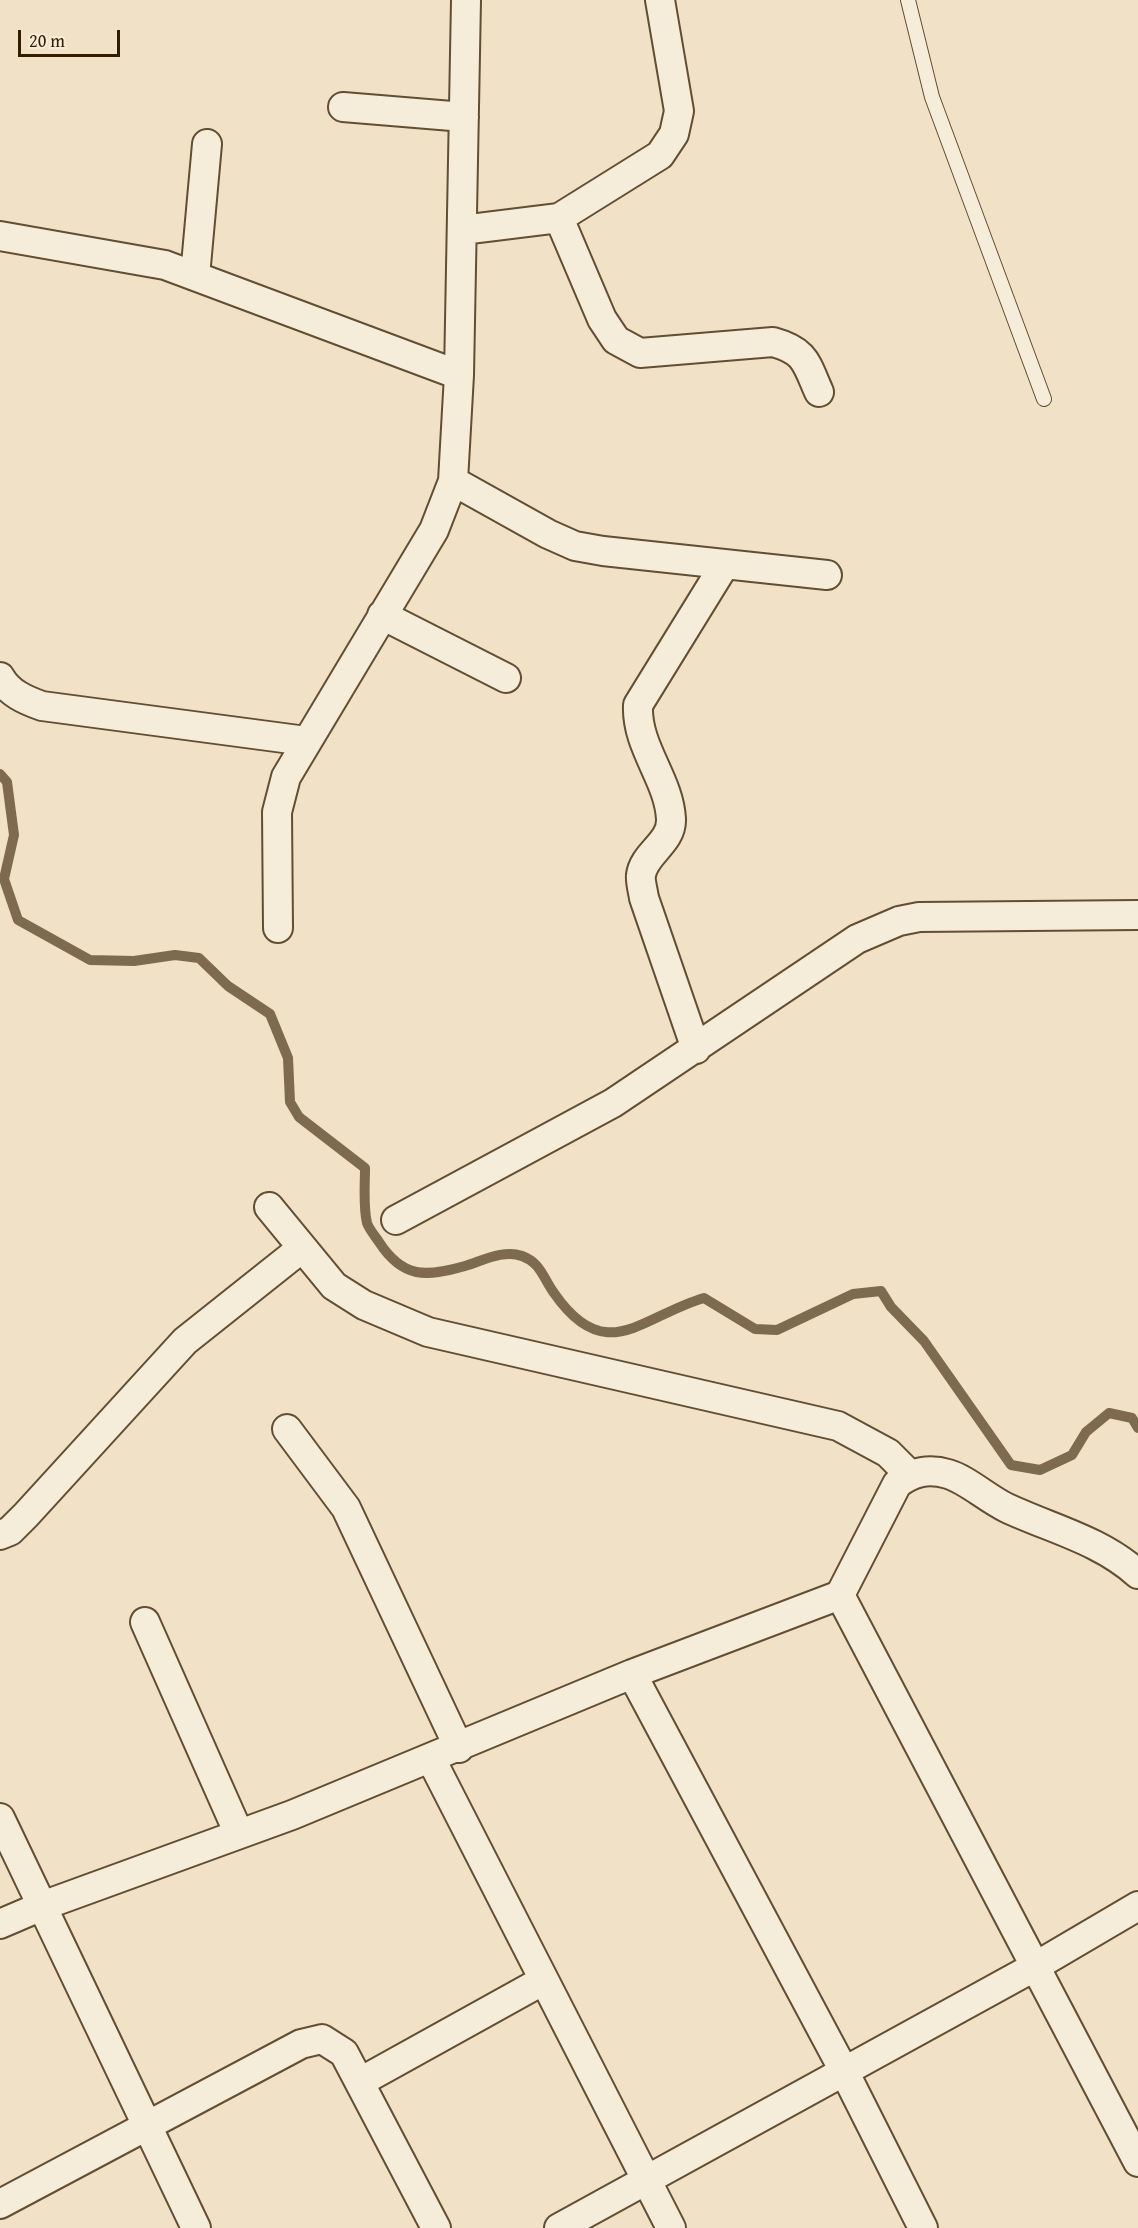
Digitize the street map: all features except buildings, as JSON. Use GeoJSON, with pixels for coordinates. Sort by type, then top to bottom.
{"type":"FeatureCollection","features":[{"type":"Feature","properties":{"kind":"street"},"geometry":{"type":"LineString","coordinates":[[278,928],[277,812],[286,777],[434,530],[453,480],[459,375],[466,0]]}},
{"type":"Feature","properties":{"kind":"street"},"geometry":{"type":"LineString","coordinates":[[462,230],[559,218],[660,155],[674,134],[679,111],[660,0]]}},
{"type":"Feature","properties":{"kind":"street"},"geometry":{"type":"LineString","coordinates":[[343,107],[464,117]]}},
{"type":"Feature","properties":{"kind":"street"},"geometry":{"type":"LineString","coordinates":[[195,276],[207,144]]}},
{"type":"Feature","properties":{"kind":"street"},"geometry":{"type":"LineString","coordinates":[[559,218],[602,319],[616,340],[640,353],[773,342],[793,347],[805,360],[819,392]]}},
{"type":"Feature","properties":{"kind":"street"},"geometry":{"type":"LineString","coordinates":[[0,236],[165,265],[459,375]]}},
{"type":"Feature","properties":{"kind":"street"},"geometry":{"type":"LineString","coordinates":[[453,480],[548,534],[575,546],[827,575]]}},
{"type":"Feature","properties":{"kind":"street"},"geometry":{"type":"LineString","coordinates":[[696,1049],[644,898],[641,874],[648,860],[668,835],[671,820],[667,801],[638,723],[638,705],[725,564]]}},
{"type":"Feature","properties":{"kind":"street"},"geometry":{"type":"LineString","coordinates":[[382,615],[506,678]]}},
{"type":"Feature","properties":{"kind":"street"},"geometry":{"type":"LineString","coordinates":[[0,677],[4,684],[23,699],[42,706],[306,741]]}},
{"type":"Feature","properties":{"kind":"street"},"geometry":{"type":"LineString","coordinates":[[396,1220],[613,1103],[857,939],[899,921],[919,917],[1138,915]]}},
{"type":"Feature","properties":{"kind":"street"},"geometry":{"type":"LineString","coordinates":[[269,1207],[334,1286],[364,1305],[398,1322],[428,1332],[838,1426],[888,1453],[909,1474]]}},
{"type":"Feature","properties":{"kind":"street"},"geometry":{"type":"LineString","coordinates":[[0,1535],[10,1531],[26,1515],[185,1341],[302,1248]]}},
{"type":"Feature","properties":{"kind":"street"},"geometry":{"type":"LineString","coordinates":[[287,1429],[346,1508],[459,1748]]}},
{"type":"Feature","properties":{"kind":"street"},"geometry":{"type":"LineString","coordinates":[[0,1924],[42,1906],[239,1834],[431,1760],[632,1674],[840,1595],[897,1484],[909,1474],[926,1470],[949,1474],[1007,1508],[1100,1547],[1138,1574]]}},
{"type":"Feature","properties":{"kind":"street"},"geometry":{"type":"LineString","coordinates":[[840,1595],[1137,2157]]}},
{"type":"Feature","properties":{"kind":"street"},"geometry":{"type":"LineString","coordinates":[[145,1622],[239,1834]]}},
{"type":"Feature","properties":{"kind":"street"},"geometry":{"type":"LineString","coordinates":[[632,1674],[844,2072],[923,2228]]}},
{"type":"Feature","properties":{"kind":"street"},"geometry":{"type":"LineString","coordinates":[[431,1760],[671,2228]]}},
{"type":"Feature","properties":{"kind":"street"},"geometry":{"type":"LineString","coordinates":[[0,1818],[196,2228]]}},
{"type":"Feature","properties":{"kind":"street"},"geometry":{"type":"LineString","coordinates":[[559,2228],[1036,1966],[1138,1906]]}},
{"type":"Feature","properties":{"kind":"street"},"geometry":{"type":"LineString","coordinates":[[360,2082],[544,1980]]}},
{"type":"Feature","properties":{"kind":"street"},"geometry":{"type":"LineString","coordinates":[[0,2204],[301,2044],[322,2039],[344,2053],[436,2228]]}},
{"type":"Feature","properties":{"kind":"lane"},"geometry":{"type":"LineString","coordinates":[[908,0],[932,97],[1044,399]]}},
{"type":"Feature","properties":{"kind":"waterway"},"geometry":{"type":"LineString","coordinates":[[0,774],[7,782],[14,835],[4,879],[18,920],[90,960],[134,961],[175,955],[199,958],[228,986],[270,1014],[288,1058],[290,1102],[299,1117],[365,1168],[365,1203],[368,1225],[388,1254],[406,1269],[416,1272],[438,1272],[501,1255],[522,1256],[538,1267],[554,1293],[573,1315],[591,1328],[608,1332],[625,1330],[643,1324],[704,1298],[755,1329],[777,1330],[853,1294],[881,1291],[891,1307],[924,1341],[1011,1465],[1040,1470],[1072,1455],[1086,1432],[1109,1413],[1132,1418],[1138,1428]]}}]}
